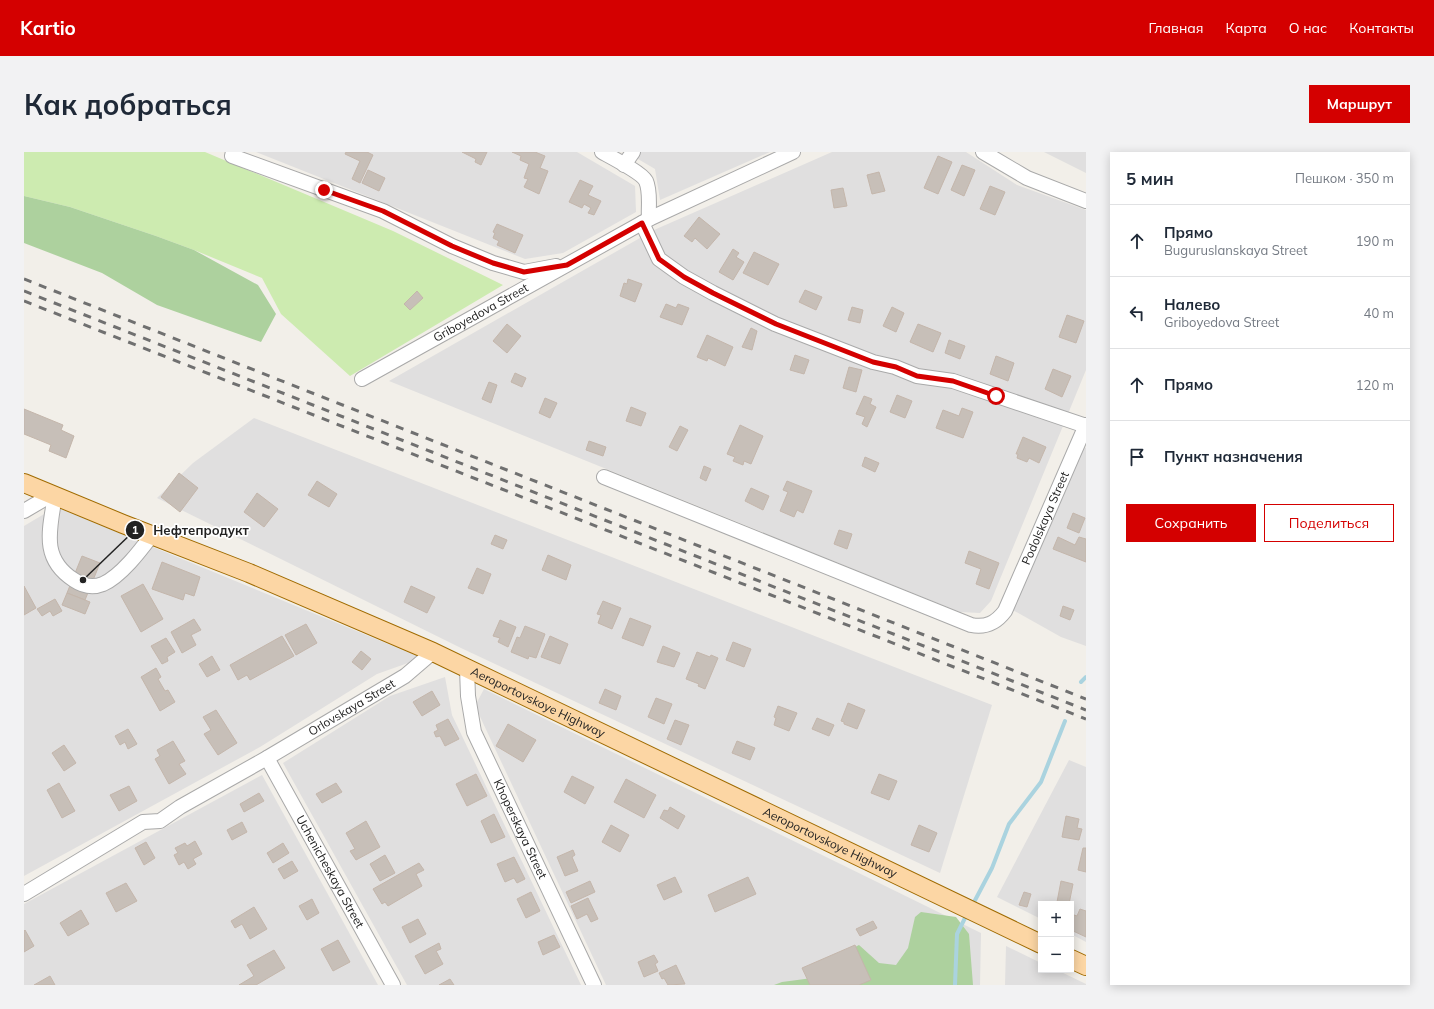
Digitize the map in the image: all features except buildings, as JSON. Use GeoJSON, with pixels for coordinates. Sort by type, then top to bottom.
{"type":"FeatureCollection","features":[{"type":"Feature","properties":{"kind":"main road","name":"Aeroportovskoye Highway"},"geometry":{"type":"LineString","coordinates":[[24,483],[249,573],[433,652],[1038,943]]}},
{"type":"Feature","properties":{"kind":"main road"},"geometry":{"type":"LineString","coordinates":[[1074,960],[1086,966]]}},
{"type":"Feature","properties":{"kind":"street"},"geometry":{"type":"LineString","coordinates":[[234,152],[232,156],[383,211],[452,246],[493,263],[524,272],[567,265]]}},
{"type":"Feature","properties":{"kind":"street"},"geometry":{"type":"LineString","coordinates":[[602,152],[646,180],[648,188],[645,221],[659,259],[684,277],[776,324],[873,362],[896,367],[917,376],[953,381],[1086,426]]}},
{"type":"Feature","properties":{"kind":"street"},"geometry":{"type":"LineString","coordinates":[[624,165],[633,152]]}},
{"type":"Feature","properties":{"kind":"street"},"geometry":{"type":"LineString","coordinates":[[983,152],[1027,178],[1086,201]]}},
{"type":"Feature","properties":{"kind":"street","name":"Griboyedova Street"},"geometry":{"type":"LineString","coordinates":[[362,379],[645,221],[790,153]]}},
{"type":"Feature","properties":{"kind":"street","name":"Podolskaya Street"},"geometry":{"type":"LineString","coordinates":[[604,477],[971,625],[980,626],[987,625],[999,618],[1004,611],[1086,426]]}},
{"type":"Feature","properties":{"kind":"street"},"geometry":{"type":"LineString","coordinates":[[24,511],[54,494]]}},
{"type":"Feature","properties":{"kind":"street"},"geometry":{"type":"LineString","coordinates":[[54,494],[49,544],[56,562],[65,574],[78,583],[95,587],[105,584],[126,567],[152,535]]}},
{"type":"Feature","properties":{"kind":"street","name":"Orlovskaya Street"},"geometry":{"type":"LineString","coordinates":[[24,894],[143,822],[160,821],[180,807],[267,758],[405,676],[433,652]]}},
{"type":"Feature","properties":{"kind":"street","name":"Khoperskaya Street"},"geometry":{"type":"LineString","coordinates":[[466,668],[468,696],[474,732],[594,985]]}},
{"type":"Feature","properties":{"kind":"street","name":"Uchenicheskaya Street"},"geometry":{"type":"LineString","coordinates":[[267,758],[393,985]]}},
{"type":"Feature","properties":{"kind":"shaded area"},"geometry":{"type":"Polygon","coordinates":[[[256,152],[577,152],[635,186],[636,212],[563,253],[525,259],[256,152]]]}},
{"type":"Feature","properties":{"kind":"shaded area"},"geometry":{"type":"Polygon","coordinates":[[[626,152],[770,152],[660,200],[655,169],[626,152]]]}},
{"type":"Feature","properties":{"kind":"shaded area"},"geometry":{"type":"Polygon","coordinates":[[[832,152],[966,152],[1017,185],[1086,210],[1086,370],[991,601],[980,613],[960,612],[389,381],[654,230],[832,152]]]}},
{"type":"Feature","properties":{"kind":"shaded area"},"geometry":{"type":"Polygon","coordinates":[[[1044,152],[1086,152],[1086,173],[1044,152]]]}},
{"type":"Feature","properties":{"kind":"shaded area"},"geometry":{"type":"Polygon","coordinates":[[[254,418],[992,705],[940,873],[461,648],[157,498],[193,463],[254,418]]]}},
{"type":"Feature","properties":{"kind":"shaded area"},"geometry":{"type":"Polygon","coordinates":[[[1081,445],[1086,448],[1086,646],[1061,637],[1011,609],[1081,445]]]}},
{"type":"Feature","properties":{"kind":"shaded area"},"geometry":{"type":"Polygon","coordinates":[[[56,507],[422,658],[377,674],[260,747],[24,876],[24,526],[56,507]]]}},
{"type":"Feature","properties":{"kind":"shaded area"},"geometry":{"type":"Polygon","coordinates":[[[445,677],[452,715],[581,985],[407,985],[283,763],[390,696],[445,677]]]}},
{"type":"Feature","properties":{"kind":"shaded area"},"geometry":{"type":"Polygon","coordinates":[[[484,689],[981,933],[980,985],[606,985],[475,706],[484,689]]]}},
{"type":"Feature","properties":{"kind":"shaded area"},"geometry":{"type":"Polygon","coordinates":[[[1069,760],[1086,767],[1086,942],[1074,936],[1074,901],[1038,901],[1038,918],[997,897],[1069,760]]]}},
{"type":"Feature","properties":{"kind":"shaded area"},"geometry":{"type":"Polygon","coordinates":[[[262,775],[378,985],[24,985],[24,904],[262,775]]]}},
{"type":"Feature","properties":{"kind":"shaded area"},"geometry":{"type":"Polygon","coordinates":[[[1006,946],[1038,962],[1038,973],[1063,973],[1086,984],[1086,985],[1005,985],[1006,946]]]}},
{"type":"Feature","properties":{"kind":"green space"},"geometry":{"type":"Polygon","coordinates":[[[24,152],[205,152],[393,231],[503,285],[350,376],[281,314],[262,278],[156,236],[70,207],[24,196],[24,152]]]}},
{"type":"Feature","properties":{"kind":"green space"},"geometry":{"type":"Polygon","coordinates":[[[24,196],[70,207],[194,250],[258,285],[276,314],[261,342],[157,305],[102,273],[24,243],[24,196]]]}},
{"type":"Feature","properties":{"kind":"green space"},"geometry":{"type":"Polygon","coordinates":[[[921,912],[956,917],[969,934],[973,985],[774,985],[782,982],[820,977],[849,950],[859,945],[879,963],[896,965],[908,948],[915,917],[921,912]]]}},
{"type":"Feature","properties":{"kind":"waterway"},"geometry":{"type":"LineString","coordinates":[[1081,682],[1086,677]]}},
{"type":"Feature","properties":{"kind":"waterway"},"geometry":{"type":"LineString","coordinates":[[972,906],[992,868],[1009,824],[1041,782],[1065,721]]}},
{"type":"Feature","properties":{"kind":"waterway"},"geometry":{"type":"LineString","coordinates":[[955,985],[957,934],[967,914]]}},
{"type":"Feature","properties":{"kind":"railway"},"geometry":{"type":"LineString","coordinates":[[24,279],[1086,699]]}},
{"type":"Feature","properties":{"kind":"railway"},"geometry":{"type":"LineString","coordinates":[[24,291],[1086,710]]}},
{"type":"Feature","properties":{"kind":"railway"},"geometry":{"type":"LineString","coordinates":[[24,301],[1086,719]]}},
{"type":"Feature","properties":{"kind":"place","name":"Нефтепродукт"},"geometry":{"type":"Point","coordinates":[83,580]}},
{"type":"Feature","properties":{"kind":"route"},"geometry":{"type":"LineString","coordinates":[[324,190],[383,211],[452,246],[493,263],[524,272],[567,265],[642,223],[659,259],[684,277],[776,324],[873,362],[896,367],[917,376],[953,381],[996,396]]}}]}
